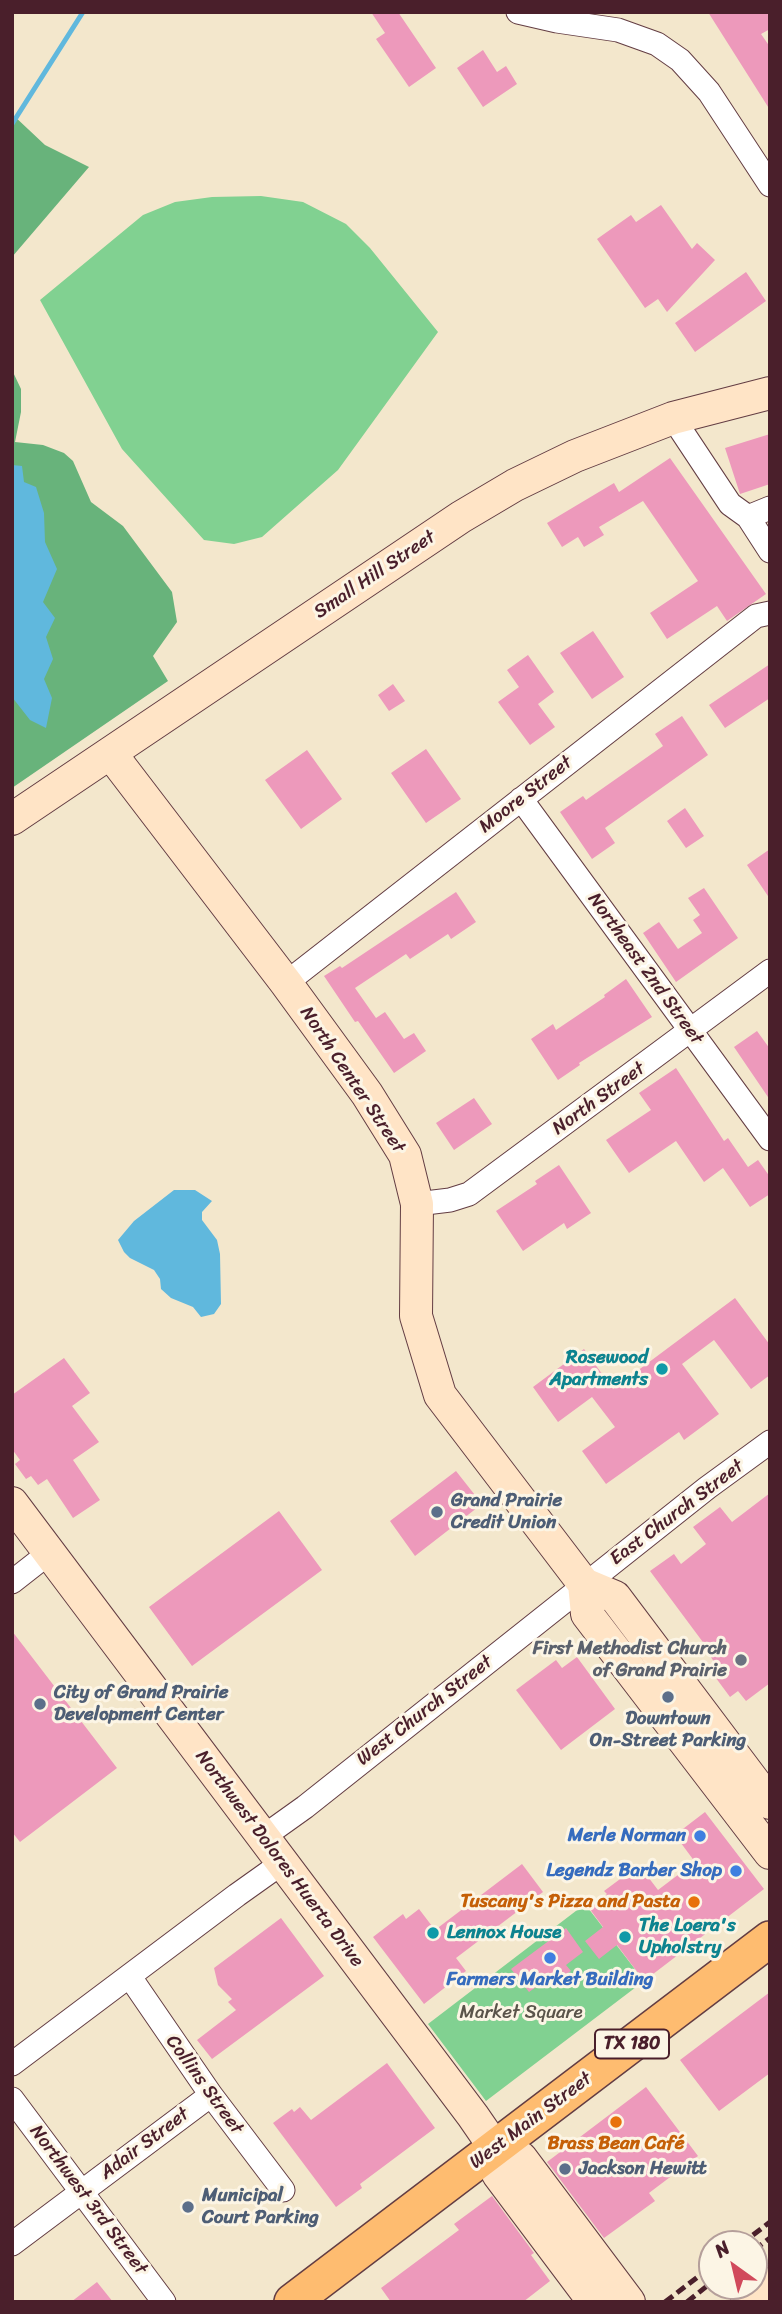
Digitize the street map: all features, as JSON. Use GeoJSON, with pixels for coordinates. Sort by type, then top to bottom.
{"type":"FeatureCollection","features":[{"type":"Feature","properties":{"kind":"main road","name":"West Main Street"},"geometry":{"type":"LineString","coordinates":[[292,2302],[770,1939]]}},
{"type":"Feature","properties":{"kind":"street"},"geometry":{"type":"LineString","coordinates":[[518,12],[557,21],[620,21],[657,44],[680,60],[709,92],[770,185]]}},
{"type":"Feature","properties":{"kind":"street","name":"Small Hill Street"},"geometry":{"type":"LineString","coordinates":[[12,819],[461,517],[515,485],[575,456],[673,418],[770,393]]}},
{"type":"Feature","properties":{"kind":"street"},"geometry":{"type":"LineString","coordinates":[[673,418],[730,504],[748,517],[770,551]]}},
{"type":"Feature","properties":{"kind":"street"},"geometry":{"type":"LineString","coordinates":[[748,517],[770,508]]}},
{"type":"Feature","properties":{"kind":"street","name":"Moore Street"},"geometry":{"type":"LineString","coordinates":[[286,983],[756,616],[770,612]]}},
{"type":"Feature","properties":{"kind":"street","name":"North Center Street"},"geometry":{"type":"LineString","coordinates":[[111,754],[286,983],[367,1094],[405,1155],[418,1204],[416,1316],[440,1395],[584,1584],[615,1597],[770,1803]]}},
{"type":"Feature","properties":{"kind":"street","name":"Northeast 2nd Street"},"geometry":{"type":"LineString","coordinates":[[522,799],[770,1139]]}},
{"type":"Feature","properties":{"kind":"street","name":"North Street"},"geometry":{"type":"LineString","coordinates":[[418,1204],[450,1200],[469,1194],[770,971]]}},
{"type":"Feature","properties":{"kind":"street","name":"East Church Street"},"geometry":{"type":"LineString","coordinates":[[584,1584],[770,1442]]}},
{"type":"Feature","properties":{"kind":"street","name":"Northwest Dolores Huerta Drive"},"geometry":{"type":"LineString","coordinates":[[12,1503],[495,2148]]}},
{"type":"Feature","properties":{"kind":"street"},"geometry":{"type":"LineString","coordinates":[[12,1582],[49,1553]]}},
{"type":"Feature","properties":{"kind":"street","name":"North Center Street"},"geometry":{"type":"LineString","coordinates":[[584,1584],[587,1614],[770,1853]]}},
{"type":"Feature","properties":{"kind":"street","name":"West Church Street"},"geometry":{"type":"LineString","coordinates":[[263,1837],[305,1807],[584,1584]]}},
{"type":"Feature","properties":{"kind":"street"},"geometry":{"type":"LineString","coordinates":[[12,2064],[282,1863]]}},
{"type":"Feature","properties":{"kind":"street","name":"Collins Street"},"geometry":{"type":"LineString","coordinates":[[130,1978],[211,2095],[284,2190]]}},
{"type":"Feature","properties":{"kind":"street","name":"Adair Street"},"geometry":{"type":"LineString","coordinates":[[12,2244],[211,2095]]}},
{"type":"Feature","properties":{"kind":"street","name":"Northwest 3rd Street"},"geometry":{"type":"LineString","coordinates":[[12,2099],[164,2302]]}},
{"type":"Feature","properties":{"kind":"street"},"geometry":{"type":"LineString","coordinates":[[594,2302],[498,2174],[495,2148],[521,2158],[629,2302]]}},
{"type":"Feature","properties":{"kind":"street"},"geometry":{"type":"LineString","coordinates":[[747,2302],[770,2284]]}},
{"type":"Feature","properties":{"kind":"green space"},"geometry":{"type":"Polygon","coordinates":[[[12,114],[45,145],[89,167],[12,257],[12,114]]]}},
{"type":"Feature","properties":{"kind":"green space"},"geometry":{"type":"Polygon","coordinates":[[[261,196],[303,202],[346,224],[370,248],[438,332],[338,470],[262,537],[234,544],[204,540],[122,449],[40,300],[143,215],[175,202],[212,197],[261,196]]]}},
{"type":"Feature","properties":{"kind":"green space"},"geometry":{"type":"Polygon","coordinates":[[[12,370],[21,389],[21,412],[15,442],[43,445],[64,453],[73,461],[91,502],[123,526],[172,592],[177,622],[153,656],[168,681],[12,788],[12,370]]]}},
{"type":"Feature","properties":{"kind":"green space","name":"Market Square"},"geometry":{"type":"Polygon","coordinates":[[[585,1904],[644,1981],[486,2101],[428,2024],[585,1904]]]}},
{"type":"Feature","properties":{"kind":"water"},"geometry":{"type":"Polygon","coordinates":[[[12,465],[22,466],[24,482],[36,487],[44,513],[45,542],[57,569],[43,602],[55,618],[46,637],[53,659],[44,679],[52,698],[46,728],[30,720],[12,697],[12,465]]]}},
{"type":"Feature","properties":{"kind":"water"},"geometry":{"type":"Polygon","coordinates":[[[174,1190],[195,1190],[212,1201],[202,1212],[202,1220],[217,1240],[220,1254],[221,1304],[214,1314],[201,1317],[193,1307],[171,1298],[161,1289],[160,1279],[154,1270],[130,1258],[118,1240],[134,1221],[174,1190]]]}},
{"type":"Feature","properties":{"kind":"building"},"geometry":{"type":"Polygon","coordinates":[[[371,12],[398,12],[436,68],[409,87],[376,39],[385,33],[371,12]]]}},
{"type":"Feature","properties":{"kind":"building"},"geometry":{"type":"Polygon","coordinates":[[[708,12],[766,12],[770,17],[770,29],[761,34],[770,47],[770,110],[708,12]]]}},
{"type":"Feature","properties":{"kind":"building"},"geometry":{"type":"Polygon","coordinates":[[[483,50],[497,72],[506,66],[517,84],[483,107],[457,68],[483,50]]]}},
{"type":"Feature","properties":{"kind":"building"},"geometry":{"type":"Polygon","coordinates":[[[661,205],[692,249],[697,243],[715,260],[667,312],[658,299],[645,308],[597,239],[631,215],[636,222],[661,205]]]}},
{"type":"Feature","properties":{"kind":"building"},"geometry":{"type":"Polygon","coordinates":[[[746,272],[766,301],[695,352],[675,323],[746,272]]]}},
{"type":"Feature","properties":{"kind":"building"},"geometry":{"type":"Polygon","coordinates":[[[770,434],[770,484],[740,494],[725,448],[770,434]]]}},
{"type":"Feature","properties":{"kind":"building"},"geometry":{"type":"Polygon","coordinates":[[[670,458],[766,594],[727,621],[717,606],[667,639],[650,613],[698,581],[643,501],[599,527],[604,535],[584,547],[578,537],[562,547],[547,523],[614,483],[619,492],[670,458]]]}},
{"type":"Feature","properties":{"kind":"building"},"geometry":{"type":"Polygon","coordinates":[[[593,631],[624,677],[592,699],[560,653],[593,631]]]}},
{"type":"Feature","properties":{"kind":"building"},"geometry":{"type":"Polygon","coordinates":[[[528,655],[554,692],[538,704],[555,727],[530,745],[498,702],[519,687],[507,670],[528,655]]]}},
{"type":"Feature","properties":{"kind":"building"},"geometry":{"type":"Polygon","coordinates":[[[770,664],[770,698],[725,728],[709,705],[770,664]]]}},
{"type":"Feature","properties":{"kind":"building"},"geometry":{"type":"Polygon","coordinates":[[[393,684],[405,701],[389,711],[378,695],[393,684]]]}},
{"type":"Feature","properties":{"kind":"building"},"geometry":{"type":"Polygon","coordinates":[[[682,716],[708,755],[605,828],[615,843],[592,859],[560,812],[583,796],[586,800],[663,746],[655,734],[682,716]]]}},
{"type":"Feature","properties":{"kind":"building"},"geometry":{"type":"Polygon","coordinates":[[[426,749],[461,799],[426,823],[391,773],[426,749]]]}},
{"type":"Feature","properties":{"kind":"building"},"geometry":{"type":"Polygon","coordinates":[[[307,750],[342,799],[301,829],[265,780],[307,750]]]}},
{"type":"Feature","properties":{"kind":"building"},"geometry":{"type":"Polygon","coordinates":[[[685,808],[704,836],[686,848],[667,821],[685,808]]]}},
{"type":"Feature","properties":{"kind":"building"},"geometry":{"type":"Polygon","coordinates":[[[770,849],[770,899],[747,865],[770,849]]]}},
{"type":"Feature","properties":{"kind":"building"},"geometry":{"type":"Polygon","coordinates":[[[704,888],[738,938],[676,982],[643,933],[659,922],[678,949],[702,933],[693,920],[700,915],[688,898],[704,888]]]}},
{"type":"Feature","properties":{"kind":"building"},"geometry":{"type":"Polygon","coordinates":[[[456,892],[476,922],[451,939],[448,934],[410,959],[406,954],[355,988],[376,1018],[385,1012],[404,1039],[414,1033],[426,1051],[394,1073],[324,976],[340,966],[342,968],[456,892]]]}},
{"type":"Feature","properties":{"kind":"building"},"geometry":{"type":"Polygon","coordinates":[[[626,979],[652,1017],[579,1063],[580,1065],[558,1080],[531,1039],[553,1024],[556,1030],[605,997],[604,995],[626,979]]]}},
{"type":"Feature","properties":{"kind":"building"},"geometry":{"type":"Polygon","coordinates":[[[757,1031],[770,1049],[770,1100],[734,1047],[757,1031]]]}},
{"type":"Feature","properties":{"kind":"building"},"geometry":{"type":"Polygon","coordinates":[[[676,1068],[724,1141],[728,1138],[748,1167],[758,1160],[770,1177],[770,1194],[750,1207],[723,1168],[704,1182],[676,1141],[629,1173],[606,1140],[651,1110],[639,1093],[676,1068]]]}},
{"type":"Feature","properties":{"kind":"building"},"geometry":{"type":"Polygon","coordinates":[[[474,1098],[492,1124],[454,1150],[436,1123],[474,1098]]]}},
{"type":"Feature","properties":{"kind":"building"},"geometry":{"type":"Polygon","coordinates":[[[559,1165],[591,1213],[567,1229],[564,1223],[523,1251],[496,1211],[537,1184],[535,1181],[559,1165]]]}},
{"type":"Feature","properties":{"kind":"building"},"geometry":{"type":"Polygon","coordinates":[[[735,1298],[770,1345],[770,1375],[751,1389],[714,1340],[682,1364],[719,1414],[684,1440],[679,1432],[606,1484],[582,1451],[615,1427],[592,1397],[558,1422],[533,1387],[584,1349],[613,1389],[735,1298]]]}},
{"type":"Feature","properties":{"kind":"building"},"geometry":{"type":"Polygon","coordinates":[[[64,1358],[90,1393],[72,1406],[99,1442],[73,1460],[100,1500],[73,1518],[47,1479],[38,1485],[31,1476],[26,1479],[15,1464],[20,1460],[12,1449],[12,1395],[64,1358]]]}},
{"type":"Feature","properties":{"kind":"building","name":"Grand Prairie Credit Union"},"geometry":{"type":"Polygon","coordinates":[[[456,1471],[482,1504],[415,1556],[390,1521],[456,1471]]]}},
{"type":"Feature","properties":{"kind":"building"},"geometry":{"type":"Polygon","coordinates":[[[770,1493],[770,1683],[746,1701],[738,1691],[730,1697],[710,1670],[716,1665],[709,1654],[711,1653],[650,1571],[674,1554],[681,1564],[706,1544],[693,1527],[720,1507],[732,1522],[770,1493]]]}},
{"type":"Feature","properties":{"kind":"building"},"geometry":{"type":"Polygon","coordinates":[[[279,1511],[322,1570],[192,1666],[149,1607],[279,1511]]]}},
{"type":"Feature","properties":{"kind":"building","name":"City of Grand Prairie Development Center"},"geometry":{"type":"Polygon","coordinates":[[[12,1631],[117,1768],[20,1842],[12,1832],[12,1631]]]}},
{"type":"Feature","properties":{"kind":"building"},"geometry":{"type":"Polygon","coordinates":[[[577,1657],[615,1709],[561,1750],[516,1690],[556,1660],[562,1668],[577,1657]]]}},
{"type":"Feature","properties":{"kind":"building"},"geometry":{"type":"Polygon","coordinates":[[[705,1812],[764,1889],[644,1981],[617,1945],[599,1959],[585,1941],[603,1927],[589,1908],[607,1894],[604,1891],[639,1865],[658,1890],[695,1862],[675,1835],[705,1812]]]}},
{"type":"Feature","properties":{"kind":"building","name":"Lennox House"},"geometry":{"type":"Polygon","coordinates":[[[522,1864],[543,1892],[456,1958],[466,1971],[424,2004],[373,1937],[403,1914],[406,1919],[419,1909],[435,1930],[522,1864]]]}},
{"type":"Feature","properties":{"kind":"building"},"geometry":{"type":"Polygon","coordinates":[[[281,1918],[324,1976],[212,2059],[197,2040],[236,2010],[228,2002],[232,1999],[218,1985],[214,1968],[281,1918]]]}},
{"type":"Feature","properties":{"kind":"building","name":"Farmers Market Building"},"geometry":{"type":"Polygon","coordinates":[[[566,1928],[583,1952],[566,1965],[571,1971],[550,1986],[546,1980],[529,1992],[511,1969],[566,1928]]]}},
{"type":"Feature","properties":{"kind":"building"},"geometry":{"type":"Polygon","coordinates":[[[770,1992],[770,2073],[719,2111],[680,2060],[770,1992]]]}},
{"type":"Feature","properties":{"kind":"building"},"geometry":{"type":"Polygon","coordinates":[[[387,2063],[435,2128],[360,2184],[362,2188],[336,2207],[273,2123],[292,2109],[294,2112],[300,2107],[311,2120],[387,2063]]]}},
{"type":"Feature","properties":{"kind":"building"},"geometry":{"type":"Polygon","coordinates":[[[646,2087],[698,2156],[649,2193],[655,2201],[604,2238],[547,2162],[646,2087]]]}},
{"type":"Feature","properties":{"kind":"building"},"geometry":{"type":"Polygon","coordinates":[[[492,2196],[534,2253],[531,2255],[550,2281],[523,2302],[391,2302],[381,2288],[459,2230],[454,2224],[492,2196]]]}},
{"type":"Feature","properties":{"kind":"building"},"geometry":{"type":"Polygon","coordinates":[[[97,2282],[113,2302],[71,2302],[97,2282]]]}},
{"type":"Feature","properties":{"kind":"waterway"},"geometry":{"type":"LineString","coordinates":[[12,124],[83,12]]}},
{"type":"Feature","properties":{"kind":"railway"},"geometry":{"type":"LineString","coordinates":[[759,2230],[770,2222]]}},
{"type":"Feature","properties":{"kind":"railway"},"geometry":{"type":"LineString","coordinates":[[665,2302],[698,2277]]}},
{"type":"Feature","properties":{"kind":"railway"},"geometry":{"type":"LineString","coordinates":[[687,2302],[698,2293]]}},
{"type":"Feature","properties":{"kind":"place","name":"Rosewood Apartments"},"geometry":{"type":"Point","coordinates":[662,1369]}},
{"type":"Feature","properties":{"kind":"place","name":"Grand Prairie Credit Union"},"geometry":{"type":"Point","coordinates":[437,1512]}},
{"type":"Feature","properties":{"kind":"place","name":"First Methodist Church of Grand Prairie"},"geometry":{"type":"Point","coordinates":[741,1660]}},
{"type":"Feature","properties":{"kind":"place","name":"Downtown On-Street Parking"},"geometry":{"type":"Point","coordinates":[668,1697]}},
{"type":"Feature","properties":{"kind":"place","name":"City of Grand Prairie Development Center"},"geometry":{"type":"Point","coordinates":[40,1704]}},
{"type":"Feature","properties":{"kind":"place","name":"Merle Norman"},"geometry":{"type":"Point","coordinates":[700,1836]}},
{"type":"Feature","properties":{"kind":"place","name":"Legendz Barber Shop"},"geometry":{"type":"Point","coordinates":[736,1871]}},
{"type":"Feature","properties":{"kind":"place","name":"Tuscany's Pizza and Pasta"},"geometry":{"type":"Point","coordinates":[694,1902]}},
{"type":"Feature","properties":{"kind":"place","name":"Lennox House"},"geometry":{"type":"Point","coordinates":[433,1933]}},
{"type":"Feature","properties":{"kind":"place","name":"The Loera's Upholstry"},"geometry":{"type":"Point","coordinates":[625,1937]}},
{"type":"Feature","properties":{"kind":"place","name":"Farmers Market Building"},"geometry":{"type":"Point","coordinates":[550,1958]}},
{"type":"Feature","properties":{"kind":"place","name":"Brass Bean Café"},"geometry":{"type":"Point","coordinates":[616,2122]}},
{"type":"Feature","properties":{"kind":"place","name":"Jackson Hewitt"},"geometry":{"type":"Point","coordinates":[565,2169]}},
{"type":"Feature","properties":{"kind":"place","name":"Municipal Court Parking"},"geometry":{"type":"Point","coordinates":[188,2207]}}]}
